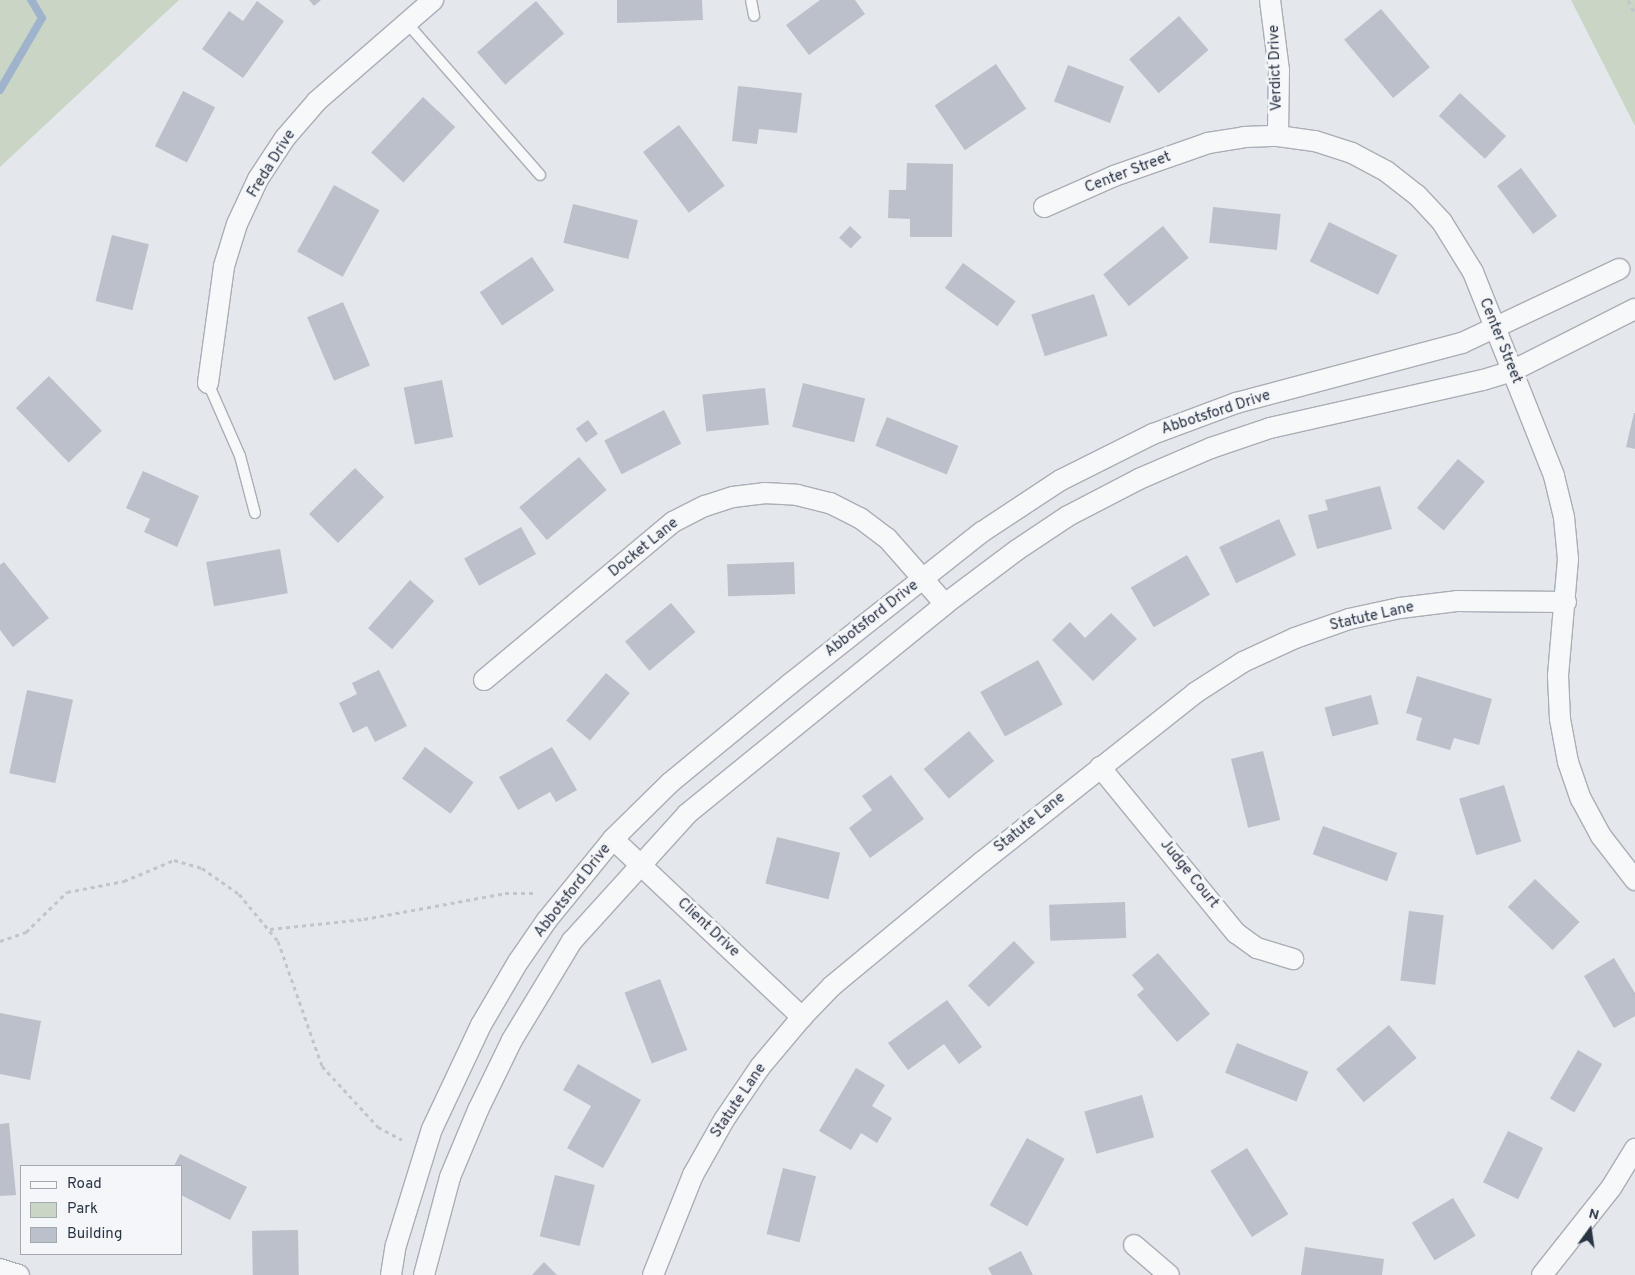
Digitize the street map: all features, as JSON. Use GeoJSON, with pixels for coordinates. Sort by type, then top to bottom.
{"type":"FeatureCollection","features":[{"type":"Feature","properties":{"kind":"street","name":"Freda Drive"},"geometry":{"type":"LineString","coordinates":[[208,383],[224,266],[237,224],[258,179],[285,138],[317,101],[433,0]]}},
{"type":"Feature","properties":{"kind":"street","name":"Verdict Drive"},"geometry":{"type":"LineString","coordinates":[[1270,0],[1279,70],[1278,136]]}},
{"type":"Feature","properties":{"kind":"street","name":"Center Street"},"geometry":{"type":"LineString","coordinates":[[1044,207],[1114,176],[1208,143],[1244,137],[1278,136],[1315,141],[1352,153],[1386,171],[1416,195],[1456,241],[1472,272],[1554,476],[1564,517],[1568,559],[1566,602],[1558,676],[1560,719],[1568,762],[1581,799],[1601,836],[1635,880]]}},
{"type":"Feature","properties":{"kind":"street","name":"Abbotsford Drive"},"geometry":{"type":"LineString","coordinates":[[391,1275],[396,1245],[432,1129],[481,1025],[547,920],[613,839],[672,782],[982,532],[1061,480],[1153,434],[1236,403],[1436,350],[1495,329],[1619,269]]}},
{"type":"Feature","properties":{"kind":"street","name":"Abbotsford Drive"},"geometry":{"type":"LineString","coordinates":[[424,1275],[450,1177],[512,1040],[572,941],[687,814],[945,604],[1017,550],[1068,516],[1139,479],[1211,448],[1270,428],[1452,388],[1512,370],[1635,309]]}},
{"type":"Feature","properties":{"kind":"street","name":"Docket Lane"},"geometry":{"type":"LineString","coordinates":[[484,680],[673,522],[705,506],[733,497],[781,494],[830,504],[860,518],[887,538],[945,604]]}},
{"type":"Feature","properties":{"kind":"street","name":"Statute Lane"},"geometry":{"type":"LineString","coordinates":[[653,1275],[693,1175],[724,1120],[760,1067],[802,1017],[832,986],[1100,767],[1194,693],[1243,662],[1295,638],[1348,620],[1400,608],[1457,601],[1566,602]]}},
{"type":"Feature","properties":{"kind":"street","name":"Judge Court"},"geometry":{"type":"LineString","coordinates":[[1100,767],[1236,933],[1257,948],[1293,959]]}},
{"type":"Feature","properties":{"kind":"street","name":"Client Drive"},"geometry":{"type":"LineString","coordinates":[[613,839],[802,1017]]}},
{"type":"Feature","properties":{"kind":"street"},"geometry":{"type":"LineString","coordinates":[[1542,1275],[1612,1188],[1635,1149]]}},
{"type":"Feature","properties":{"kind":"street"},"geometry":{"type":"LineString","coordinates":[[1134,1245],[1169,1275]]}},
{"type":"Feature","properties":{"kind":"street"},"geometry":{"type":"LineString","coordinates":[[0,1269],[19,1275]]}},
{"type":"Feature","properties":{"kind":"lane"},"geometry":{"type":"LineString","coordinates":[[751,0],[754,16]]}},
{"type":"Feature","properties":{"kind":"lane"},"geometry":{"type":"LineString","coordinates":[[407,23],[540,175]]}},
{"type":"Feature","properties":{"kind":"lane"},"geometry":{"type":"LineString","coordinates":[[208,383],[236,446],[255,513]]}},
{"type":"Feature","properties":{"kind":"path"},"geometry":{"type":"LineString","coordinates":[[1628,0],[1635,14]]}},
{"type":"Feature","properties":{"kind":"path"},"geometry":{"type":"LineString","coordinates":[[0,940],[26,932],[67,892],[124,881],[174,860],[195,864],[224,882],[270,929],[283,952],[322,1066],[378,1127],[402,1140]]}},
{"type":"Feature","properties":{"kind":"path"},"geometry":{"type":"LineString","coordinates":[[270,929],[364,919],[505,892],[537,892]]}},
{"type":"Feature","properties":{"kind":"green space"},"geometry":{"type":"Polygon","coordinates":[[[0,0],[179,0],[0,167],[0,0]]]}},
{"type":"Feature","properties":{"kind":"green space"},"geometry":{"type":"Polygon","coordinates":[[[1571,0],[1635,0],[1635,126],[1571,0]]]}},
{"type":"Feature","properties":{"kind":"building"},"geometry":{"type":"Polygon","coordinates":[[[309,0],[321,0],[314,6],[309,0]]]}},
{"type":"Feature","properties":{"kind":"building"},"geometry":{"type":"Polygon","coordinates":[[[617,0],[702,0],[703,20],[617,23],[617,0]]]}},
{"type":"Feature","properties":{"kind":"building"},"geometry":{"type":"Polygon","coordinates":[[[820,0],[855,0],[865,14],[809,55],[786,25],[820,0]]]}},
{"type":"Feature","properties":{"kind":"building"},"geometry":{"type":"Polygon","coordinates":[[[257,1],[284,21],[243,78],[202,49],[229,11],[243,21],[257,1]]]}},
{"type":"Feature","properties":{"kind":"building"},"geometry":{"type":"Polygon","coordinates":[[[536,1],[564,33],[505,85],[477,52],[536,1]]]}},
{"type":"Feature","properties":{"kind":"building"},"geometry":{"type":"Polygon","coordinates":[[[1381,9],[1430,67],[1393,98],[1344,40],[1381,9]]]}},
{"type":"Feature","properties":{"kind":"building"},"geometry":{"type":"Polygon","coordinates":[[[1179,16],[1209,50],[1159,93],[1129,59],[1179,16]]]}},
{"type":"Feature","properties":{"kind":"building"},"geometry":{"type":"Polygon","coordinates":[[[996,64],[1026,109],[965,150],[935,105],[996,64]]]}},
{"type":"Feature","properties":{"kind":"building"},"geometry":{"type":"Polygon","coordinates":[[[1068,65],[1124,87],[1110,123],[1054,101],[1068,65]]]}},
{"type":"Feature","properties":{"kind":"building"},"geometry":{"type":"Polygon","coordinates":[[[738,86],[802,93],[797,133],[759,129],[757,144],[732,141],[738,86]]]}},
{"type":"Feature","properties":{"kind":"building"},"geometry":{"type":"Polygon","coordinates":[[[183,91],[215,107],[187,163],[155,146],[183,91]]]}},
{"type":"Feature","properties":{"kind":"building"},"geometry":{"type":"Polygon","coordinates":[[[1460,93],[1506,136],[1485,159],[1439,116],[1460,93]]]}},
{"type":"Feature","properties":{"kind":"building"},"geometry":{"type":"Polygon","coordinates":[[[423,97],[455,127],[403,183],[371,153],[423,97]]]}},
{"type":"Feature","properties":{"kind":"building"},"geometry":{"type":"Polygon","coordinates":[[[679,125],[725,186],[689,213],[643,152],[679,125]]]}},
{"type":"Feature","properties":{"kind":"building"},"geometry":{"type":"Polygon","coordinates":[[[907,163],[953,164],[952,237],[910,237],[910,219],[888,218],[889,190],[906,190],[907,163]]]}},
{"type":"Feature","properties":{"kind":"building"},"geometry":{"type":"Polygon","coordinates":[[[1521,168],[1557,216],[1533,234],[1497,186],[1521,168]]]}},
{"type":"Feature","properties":{"kind":"building"},"geometry":{"type":"Polygon","coordinates":[[[334,185],[379,210],[343,277],[297,251],[334,185]]]}},
{"type":"Feature","properties":{"kind":"building"},"geometry":{"type":"Polygon","coordinates":[[[573,204],[638,220],[628,259],[563,243],[573,204]]]}},
{"type":"Feature","properties":{"kind":"building"},"geometry":{"type":"Polygon","coordinates":[[[1213,207],[1281,214],[1277,250],[1209,243],[1213,207]]]}},
{"type":"Feature","properties":{"kind":"building"},"geometry":{"type":"Polygon","coordinates":[[[1329,222],[1397,255],[1378,295],[1310,262],[1329,222]]]}},
{"type":"Feature","properties":{"kind":"building"},"geometry":{"type":"Polygon","coordinates":[[[850,226],[862,237],[851,249],[839,238],[850,226]]]}},
{"type":"Feature","properties":{"kind":"building"},"geometry":{"type":"Polygon","coordinates":[[[1163,226],[1189,258],[1129,306],[1103,274],[1163,226]]]}},
{"type":"Feature","properties":{"kind":"building"},"geometry":{"type":"Polygon","coordinates":[[[112,235],[149,244],[132,310],[96,301],[112,235]]]}},
{"type":"Feature","properties":{"kind":"building"},"geometry":{"type":"Polygon","coordinates":[[[532,257],[554,290],[502,325],[480,292],[532,257]]]}},
{"type":"Feature","properties":{"kind":"building"},"geometry":{"type":"Polygon","coordinates":[[[963,263],[1016,301],[997,326],[945,288],[963,263]]]}},
{"type":"Feature","properties":{"kind":"building"},"geometry":{"type":"Polygon","coordinates":[[[1094,294],[1108,336],[1045,356],[1031,314],[1094,294]]]}},
{"type":"Feature","properties":{"kind":"building"},"geometry":{"type":"Polygon","coordinates":[[[343,302],[370,366],[334,381],[307,317],[343,302]]]}},
{"type":"Feature","properties":{"kind":"building"},"geometry":{"type":"Polygon","coordinates":[[[49,376],[102,431],[69,463],[16,408],[49,376]]]}},
{"type":"Feature","properties":{"kind":"building"},"geometry":{"type":"Polygon","coordinates":[[[442,380],[453,437],[415,444],[404,387],[442,380]]]}},
{"type":"Feature","properties":{"kind":"building"},"geometry":{"type":"Polygon","coordinates":[[[803,383],[865,398],[854,442],[792,427],[803,383]]]}},
{"type":"Feature","properties":{"kind":"building"},"geometry":{"type":"Polygon","coordinates":[[[765,388],[769,425],[706,431],[702,395],[765,388]]]}},
{"type":"Feature","properties":{"kind":"building"},"geometry":{"type":"Polygon","coordinates":[[[664,410],[681,444],[622,474],[604,440],[664,410]]]}},
{"type":"Feature","properties":{"kind":"building"},"geometry":{"type":"Polygon","coordinates":[[[1635,413],[1635,449],[1626,447],[1635,413]]]}},
{"type":"Feature","properties":{"kind":"building"},"geometry":{"type":"Polygon","coordinates":[[[887,417],[958,446],[947,475],[875,446],[887,417]]]}},
{"type":"Feature","properties":{"kind":"building"},"geometry":{"type":"Polygon","coordinates":[[[588,420],[598,434],[586,443],[576,429],[588,420]]]}},
{"type":"Feature","properties":{"kind":"building"},"geometry":{"type":"Polygon","coordinates":[[[579,457],[607,490],[547,540],[519,507],[579,457]]]}},
{"type":"Feature","properties":{"kind":"building"},"geometry":{"type":"Polygon","coordinates":[[[1458,459],[1485,481],[1444,531],[1417,508],[1458,459]]]}},
{"type":"Feature","properties":{"kind":"building"},"geometry":{"type":"Polygon","coordinates":[[[355,468],[384,497],[338,543],[309,514],[355,468]]]}},
{"type":"Feature","properties":{"kind":"building"},"geometry":{"type":"Polygon","coordinates":[[[143,471],[199,496],[177,547],[144,532],[150,519],[126,508],[143,471]]]}},
{"type":"Feature","properties":{"kind":"building"},"geometry":{"type":"Polygon","coordinates":[[[1380,486],[1392,529],[1317,549],[1308,515],[1328,510],[1325,500],[1380,486]]]}},
{"type":"Feature","properties":{"kind":"building"},"geometry":{"type":"Polygon","coordinates":[[[1279,519],[1296,555],[1236,583],[1219,547],[1279,519]]]}},
{"type":"Feature","properties":{"kind":"building"},"geometry":{"type":"Polygon","coordinates":[[[521,527],[536,554],[479,586],[464,559],[521,527]]]}},
{"type":"Feature","properties":{"kind":"building"},"geometry":{"type":"Polygon","coordinates":[[[280,549],[288,593],[214,606],[206,562],[280,549]]]}},
{"type":"Feature","properties":{"kind":"building"},"geometry":{"type":"Polygon","coordinates":[[[1187,555],[1210,595],[1154,627],[1131,588],[1187,555]]]}},
{"type":"Feature","properties":{"kind":"building"},"geometry":{"type":"Polygon","coordinates":[[[4,562],[49,618],[13,647],[0,630],[0,565],[4,562]]]}},
{"type":"Feature","properties":{"kind":"building"},"geometry":{"type":"Polygon","coordinates":[[[794,562],[795,594],[728,596],[727,564],[794,562]]]}},
{"type":"Feature","properties":{"kind":"building"},"geometry":{"type":"Polygon","coordinates":[[[410,580],[434,601],[392,649],[368,628],[410,580]]]}},
{"type":"Feature","properties":{"kind":"building"},"geometry":{"type":"Polygon","coordinates":[[[671,603],[695,632],[649,671],[625,642],[671,603]]]}},
{"type":"Feature","properties":{"kind":"building"},"geometry":{"type":"Polygon","coordinates":[[[1111,613],[1137,639],[1093,681],[1052,640],[1070,622],[1085,638],[1111,613]]]}},
{"type":"Feature","properties":{"kind":"building"},"geometry":{"type":"Polygon","coordinates":[[[1038,660],[1063,705],[1005,737],[980,692],[1038,660]]]}},
{"type":"Feature","properties":{"kind":"building"},"geometry":{"type":"Polygon","coordinates":[[[379,670],[407,726],[375,742],[367,726],[353,733],[339,703],[357,694],[352,683],[379,670]]]}},
{"type":"Feature","properties":{"kind":"building"},"geometry":{"type":"Polygon","coordinates":[[[606,673],[630,693],[590,740],[566,720],[606,673]]]}},
{"type":"Feature","properties":{"kind":"building"},"geometry":{"type":"Polygon","coordinates":[[[1417,676],[1492,699],[1479,745],[1454,738],[1450,750],[1416,740],[1422,718],[1406,713],[1417,676]]]}},
{"type":"Feature","properties":{"kind":"building"},"geometry":{"type":"Polygon","coordinates":[[[27,690],[73,700],[55,783],[9,773],[27,690]]]}},
{"type":"Feature","properties":{"kind":"building"},"geometry":{"type":"Polygon","coordinates":[[[1371,695],[1379,724],[1332,736],[1325,707],[1371,695]]]}},
{"type":"Feature","properties":{"kind":"building"},"geometry":{"type":"Polygon","coordinates":[[[969,731],[994,761],[949,799],[924,769],[969,731]]]}},
{"type":"Feature","properties":{"kind":"building"},"geometry":{"type":"Polygon","coordinates":[[[425,747],[474,782],[451,814],[402,779],[425,747]]]}},
{"type":"Feature","properties":{"kind":"building"},"geometry":{"type":"Polygon","coordinates":[[[552,747],[577,790],[556,802],[550,792],[518,810],[499,777],[552,747]]]}},
{"type":"Feature","properties":{"kind":"building"},"geometry":{"type":"Polygon","coordinates":[[[1263,751],[1280,820],[1248,828],[1231,759],[1263,751]]]}},
{"type":"Feature","properties":{"kind":"building"},"geometry":{"type":"Polygon","coordinates":[[[891,775],[924,819],[870,858],[849,828],[872,810],[862,796],[891,775]]]}},
{"type":"Feature","properties":{"kind":"building"},"geometry":{"type":"Polygon","coordinates":[[[1504,785],[1521,841],[1476,855],[1459,799],[1504,785]]]}},
{"type":"Feature","properties":{"kind":"building"},"geometry":{"type":"Polygon","coordinates":[[[1323,826],[1397,853],[1387,881],[1313,854],[1323,826]]]}},
{"type":"Feature","properties":{"kind":"building"},"geometry":{"type":"Polygon","coordinates":[[[777,837],[840,853],[828,899],[765,884],[777,837]]]}},
{"type":"Feature","properties":{"kind":"building"},"geometry":{"type":"Polygon","coordinates":[[[1535,879],[1580,922],[1553,950],[1508,907],[1535,879]]]}},
{"type":"Feature","properties":{"kind":"building"},"geometry":{"type":"Polygon","coordinates":[[[1125,902],[1126,938],[1050,941],[1049,905],[1125,902]]]}},
{"type":"Feature","properties":{"kind":"building"},"geometry":{"type":"Polygon","coordinates":[[[1409,911],[1444,915],[1435,985],[1400,980],[1409,911]]]}},
{"type":"Feature","properties":{"kind":"building"},"geometry":{"type":"Polygon","coordinates":[[[1014,941],[1035,963],[989,1007],[968,985],[1014,941]]]}},
{"type":"Feature","properties":{"kind":"building"},"geometry":{"type":"Polygon","coordinates":[[[1158,953],[1210,1014],[1177,1042],[1137,995],[1144,989],[1132,975],[1158,953]]]}},
{"type":"Feature","properties":{"kind":"building"},"geometry":{"type":"Polygon","coordinates":[[[1614,958],[1635,993],[1635,1016],[1614,1028],[1584,976],[1614,958]]]}},
{"type":"Feature","properties":{"kind":"building"},"geometry":{"type":"Polygon","coordinates":[[[660,979],[687,1050],[652,1064],[625,993],[660,979]]]}},
{"type":"Feature","properties":{"kind":"building"},"geometry":{"type":"Polygon","coordinates":[[[947,1000],[982,1047],[959,1064],[944,1044],[908,1070],[888,1043],[947,1000]]]}},
{"type":"Feature","properties":{"kind":"building"},"geometry":{"type":"Polygon","coordinates":[[[0,1013],[41,1021],[30,1080],[0,1074],[0,1013]]]}},
{"type":"Feature","properties":{"kind":"building"},"geometry":{"type":"Polygon","coordinates":[[[1389,1025],[1417,1058],[1364,1102],[1336,1069],[1389,1025]]]}},
{"type":"Feature","properties":{"kind":"building"},"geometry":{"type":"Polygon","coordinates":[[[1237,1043],[1308,1072],[1296,1102],[1225,1073],[1237,1043]]]}},
{"type":"Feature","properties":{"kind":"building"},"geometry":{"type":"Polygon","coordinates":[[[1578,1050],[1602,1064],[1574,1112],[1550,1098],[1578,1050]]]}},
{"type":"Feature","properties":{"kind":"building"},"geometry":{"type":"Polygon","coordinates":[[[578,1064],[641,1100],[603,1168],[567,1148],[591,1106],[563,1090],[578,1064]]]}},
{"type":"Feature","properties":{"kind":"building"},"geometry":{"type":"Polygon","coordinates":[[[856,1068],[885,1085],[872,1106],[892,1118],[877,1143],[861,1133],[851,1150],[819,1131],[856,1068]]]}},
{"type":"Feature","properties":{"kind":"building"},"geometry":{"type":"Polygon","coordinates":[[[1142,1095],[1154,1137],[1096,1154],[1084,1112],[1142,1095]]]}},
{"type":"Feature","properties":{"kind":"building"},"geometry":{"type":"Polygon","coordinates":[[[9,1123],[16,1195],[0,1196],[0,1124],[9,1123]]]}},
{"type":"Feature","properties":{"kind":"building"},"geometry":{"type":"Polygon","coordinates":[[[1508,1131],[1543,1148],[1518,1199],[1483,1182],[1508,1131]]]}},
{"type":"Feature","properties":{"kind":"building"},"geometry":{"type":"Polygon","coordinates":[[[1027,1138],[1065,1159],[1027,1226],[990,1205],[1027,1138]]]}},
{"type":"Feature","properties":{"kind":"building"},"geometry":{"type":"Polygon","coordinates":[[[1247,1148],[1288,1214],[1252,1237],[1211,1171],[1247,1148]]]}},
{"type":"Feature","properties":{"kind":"building"},"geometry":{"type":"Polygon","coordinates":[[[180,1154],[247,1187],[230,1220],[182,1196],[182,1165],[174,1165],[180,1154]]]}},
{"type":"Feature","properties":{"kind":"building"},"geometry":{"type":"Polygon","coordinates":[[[783,1168],[816,1176],[800,1242],[767,1234],[783,1168]]]}},
{"type":"Feature","properties":{"kind":"building"},"geometry":{"type":"Polygon","coordinates":[[[555,1175],[595,1185],[580,1246],[540,1236],[555,1175]]]}},
{"type":"Feature","properties":{"kind":"building"},"geometry":{"type":"Polygon","coordinates":[[[1453,1198],[1476,1236],[1435,1260],[1412,1223],[1453,1198]]]}},
{"type":"Feature","properties":{"kind":"building"},"geometry":{"type":"Polygon","coordinates":[[[298,1230],[299,1275],[253,1275],[252,1231],[298,1230]]]}},
{"type":"Feature","properties":{"kind":"building"},"geometry":{"type":"Polygon","coordinates":[[[1305,1247],[1384,1259],[1382,1275],[1301,1275],[1305,1247]]]}},
{"type":"Feature","properties":{"kind":"building"},"geometry":{"type":"Polygon","coordinates":[[[1021,1251],[1033,1275],[992,1275],[988,1268],[1021,1251]]]}},
{"type":"Feature","properties":{"kind":"building"},"geometry":{"type":"Polygon","coordinates":[[[544,1262],[557,1275],[532,1275],[544,1262]]]}},
{"type":"Feature","properties":{"kind":"waterway"},"geometry":{"type":"LineString","coordinates":[[0,90],[42,18],[31,0]]}}]}
